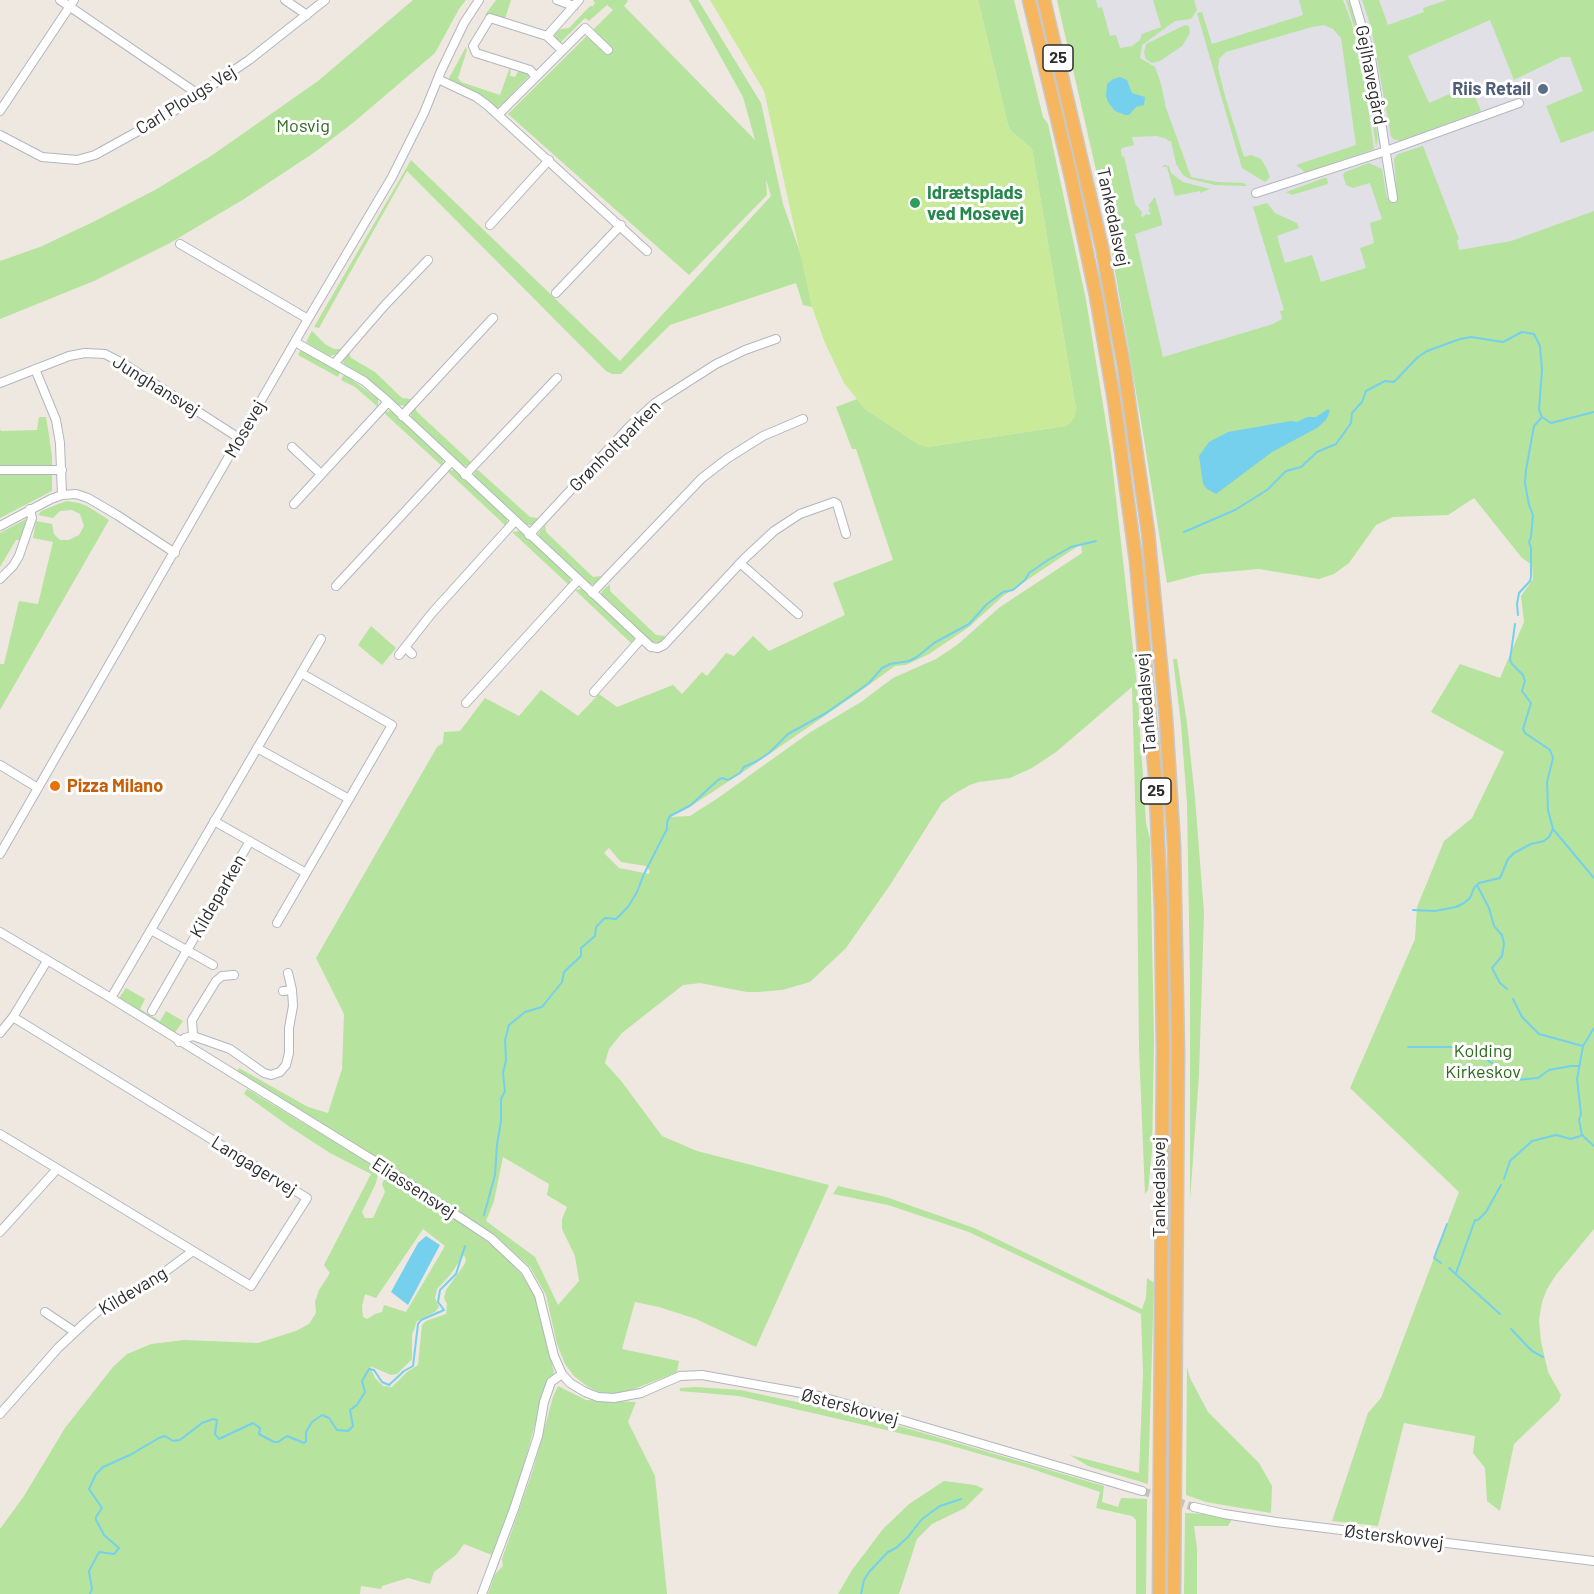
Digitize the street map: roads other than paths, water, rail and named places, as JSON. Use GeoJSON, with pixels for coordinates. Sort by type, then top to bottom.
{"type":"FeatureCollection","features":[{"type":"Feature","properties":{"kind":"highway","name":"Tankedalsvej"},"geometry":{"type":"LineString","coordinates":[[1029,0],[1071,177],[1096,296],[1113,400],[1136,561],[1155,774],[1161,909],[1163,1049],[1159,1594]]}},
{"type":"Feature","properties":{"kind":"highway","name":"Tankedalsvej"},"geometry":{"type":"LineString","coordinates":[[1044,0],[1090,193],[1124,367],[1148,532],[1165,707],[1174,846],[1178,1053],[1174,1594]]}},
{"type":"Feature","properties":{"kind":"street"},"geometry":{"type":"LineString","coordinates":[[60,0],[72,3],[198,94]]}},
{"type":"Feature","properties":{"kind":"street"},"geometry":{"type":"LineString","coordinates":[[285,0],[308,15]]}},
{"type":"Feature","properties":{"kind":"street","name":"Carl Plougs Vej"},"geometry":{"type":"LineString","coordinates":[[0,135],[42,157],[77,160],[95,155],[171,113],[249,60],[325,0]]}},
{"type":"Feature","properties":{"kind":"street","name":"Mosevej"},"geometry":{"type":"LineString","coordinates":[[0,854],[392,177],[424,113],[464,23],[480,0]]}},
{"type":"Feature","properties":{"kind":"street"},"geometry":{"type":"LineString","coordinates":[[557,0],[576,3]]}},
{"type":"Feature","properties":{"kind":"street","name":"Gejlhavegård"},"geometry":{"type":"LineString","coordinates":[[1354,0],[1371,58],[1393,198]]}},
{"type":"Feature","properties":{"kind":"street"},"geometry":{"type":"LineString","coordinates":[[0,111],[72,3]]}},
{"type":"Feature","properties":{"kind":"street"},"geometry":{"type":"LineString","coordinates":[[547,36],[576,3]]}},
{"type":"Feature","properties":{"kind":"street"},"geometry":{"type":"LineString","coordinates":[[536,77],[530,70],[476,52],[473,46],[490,18],[547,36],[562,50]]}},
{"type":"Feature","properties":{"kind":"street"},"geometry":{"type":"LineString","coordinates":[[498,115],[585,28],[608,50]]}},
{"type":"Feature","properties":{"kind":"street"},"geometry":{"type":"LineString","coordinates":[[438,79],[476,97],[498,115],[647,251]]}},
{"type":"Feature","properties":{"kind":"street","name":"Gejlhavegård"},"geometry":{"type":"LineString","coordinates":[[1256,193],[1386,151],[1520,103]]}},
{"type":"Feature","properties":{"kind":"street"},"geometry":{"type":"LineString","coordinates":[[490,225],[549,160]]}},
{"type":"Feature","properties":{"kind":"street"},"geometry":{"type":"LineString","coordinates":[[556,293],[621,225]]}},
{"type":"Feature","properties":{"kind":"street"},"geometry":{"type":"LineString","coordinates":[[180,244],[308,319]]}},
{"type":"Feature","properties":{"kind":"street"},"geometry":{"type":"LineString","coordinates":[[334,364],[428,260]]}},
{"type":"Feature","properties":{"kind":"street"},"geometry":{"type":"LineString","coordinates":[[402,416],[493,318]]}},
{"type":"Feature","properties":{"kind":"street","name":"Grønholtparken"},"geometry":{"type":"LineString","coordinates":[[529,535],[630,426],[655,403],[716,364],[776,339]]}},
{"type":"Feature","properties":{"kind":"street"},"geometry":{"type":"LineString","coordinates":[[295,342],[364,381],[651,647],[658,648],[664,645],[740,563],[774,531],[800,514],[828,503],[837,504],[846,534]]}},
{"type":"Feature","properties":{"kind":"street","name":"Junghansvej"},"geometry":{"type":"LineString","coordinates":[[0,383],[69,356],[85,353],[105,354],[239,438]]}},
{"type":"Feature","properties":{"kind":"street"},"geometry":{"type":"LineString","coordinates":[[35,369],[56,420],[60,443],[62,495]]}},
{"type":"Feature","properties":{"kind":"street"},"geometry":{"type":"LineString","coordinates":[[465,475],[557,378]]}},
{"type":"Feature","properties":{"kind":"street"},"geometry":{"type":"LineString","coordinates":[[294,504],[388,402]]}},
{"type":"Feature","properties":{"kind":"street"},"geometry":{"type":"LineString","coordinates":[[592,593],[702,478],[763,436],[803,419]]}},
{"type":"Feature","properties":{"kind":"street"},"geometry":{"type":"LineString","coordinates":[[292,447],[321,474]]}},
{"type":"Feature","properties":{"kind":"street"},"geometry":{"type":"LineString","coordinates":[[336,586],[452,462]]}},
{"type":"Feature","properties":{"kind":"street"},"geometry":{"type":"LineString","coordinates":[[0,470],[62,470]]}},
{"type":"Feature","properties":{"kind":"street"},"geometry":{"type":"LineString","coordinates":[[0,526],[62,495],[76,494],[88,498],[174,553]]}},
{"type":"Feature","properties":{"kind":"street"},"geometry":{"type":"LineString","coordinates":[[0,579],[19,556],[32,518],[30,509]]}},
{"type":"Feature","properties":{"kind":"street"},"geometry":{"type":"LineString","coordinates":[[399,655],[432,613],[514,521]]}},
{"type":"Feature","properties":{"kind":"street"},"geometry":{"type":"LineString","coordinates":[[740,563],[798,614]]}},
{"type":"Feature","properties":{"kind":"street"},"geometry":{"type":"LineString","coordinates":[[466,703],[578,580]]}},
{"type":"Feature","properties":{"kind":"street"},"geometry":{"type":"LineString","coordinates":[[111,998],[321,639]]}},
{"type":"Feature","properties":{"kind":"street"},"geometry":{"type":"LineString","coordinates":[[594,692],[641,639]]}},
{"type":"Feature","properties":{"kind":"street"},"geometry":{"type":"LineString","coordinates":[[405,647],[412,654]]}},
{"type":"Feature","properties":{"kind":"street"},"geometry":{"type":"LineString","coordinates":[[277,923],[392,725],[301,673]]}},
{"type":"Feature","properties":{"kind":"street"},"geometry":{"type":"LineString","coordinates":[[257,748],[349,799]]}},
{"type":"Feature","properties":{"kind":"street"},"geometry":{"type":"LineString","coordinates":[[0,765],[38,788]]}},
{"type":"Feature","properties":{"kind":"street","name":"Kildeparken"},"geometry":{"type":"LineString","coordinates":[[214,821],[306,873]]}},
{"type":"Feature","properties":{"kind":"street","name":"Kildeparken"},"geometry":{"type":"LineString","coordinates":[[152,1011],[249,841]]}},
{"type":"Feature","properties":{"kind":"street","name":"Kildeparken"},"geometry":{"type":"LineString","coordinates":[[151,930],[213,965]]}},
{"type":"Feature","properties":{"kind":"street","name":"Eliassensvej"},"geometry":{"type":"LineString","coordinates":[[0,932],[384,1167],[491,1238],[525,1270],[539,1295],[554,1356],[562,1374]]}},
{"type":"Feature","properties":{"kind":"street"},"geometry":{"type":"LineString","coordinates":[[0,1033],[13,1017],[47,961]]}},
{"type":"Feature","properties":{"kind":"street"},"geometry":{"type":"LineString","coordinates":[[180,1042],[193,1036],[230,1049],[264,1073],[277,1074],[286,1065],[289,1053],[292,990],[288,973]]}},
{"type":"Feature","properties":{"kind":"street"},"geometry":{"type":"LineString","coordinates":[[193,1036],[192,1020],[216,981],[222,976],[234,975]]}},
{"type":"Feature","properties":{"kind":"street"},"geometry":{"type":"LineString","coordinates":[[283,991],[292,990]]}},
{"type":"Feature","properties":{"kind":"street","name":"Langagervej"},"geometry":{"type":"LineString","coordinates":[[0,1134],[251,1286],[306,1198],[13,1017]]}},
{"type":"Feature","properties":{"kind":"street"},"geometry":{"type":"LineString","coordinates":[[0,1232],[57,1169]]}},
{"type":"Feature","properties":{"kind":"street","name":"Kildevang"},"geometry":{"type":"LineString","coordinates":[[0,1414],[3,1403],[103,1307],[158,1277],[193,1251]]}},
{"type":"Feature","properties":{"kind":"street"},"geometry":{"type":"LineString","coordinates":[[45,1311],[75,1332]]}},
{"type":"Feature","properties":{"kind":"street"},"geometry":{"type":"LineString","coordinates":[[482,1594],[538,1436],[544,1402],[551,1382],[562,1374]]}},
{"type":"Feature","properties":{"kind":"street","name":"Østerskovvej"},"geometry":{"type":"LineString","coordinates":[[562,1374],[570,1383],[598,1397],[614,1398],[641,1393],[680,1376],[702,1374],[819,1396],[1142,1491]]}},
{"type":"Feature","properties":{"kind":"street","name":"Østerskovvej"},"geometry":{"type":"LineString","coordinates":[[1194,1507],[1276,1522],[1594,1561]]}},
{"type":"Feature","properties":{"kind":"water"},"geometry":{"type":"Polygon","coordinates":[[[1120,77],[1127,80],[1132,93],[1145,97],[1144,105],[1136,107],[1129,115],[1115,111],[1106,96],[1107,84],[1120,77]]]}},
{"type":"Feature","properties":{"kind":"water"},"geometry":{"type":"Polygon","coordinates":[[[1328,409],[1330,411],[1326,420],[1317,428],[1272,452],[1216,494],[1203,484],[1199,456],[1209,442],[1228,432],[1291,421],[1297,422],[1307,417],[1316,417],[1328,409]]]}},
{"type":"Feature","properties":{"kind":"water"},"geometry":{"type":"Polygon","coordinates":[[[426,1236],[440,1245],[408,1305],[391,1292],[418,1243],[426,1236]]]}},
{"type":"Feature","properties":{"kind":"waterway"},"geometry":{"type":"LineString","coordinates":[[1184,532],[1235,510],[1267,490],[1286,471],[1301,467],[1317,452],[1336,444],[1351,423],[1352,413],[1362,402],[1366,391],[1385,381],[1394,382],[1427,351],[1460,339],[1471,337],[1503,342],[1522,332],[1534,334],[1540,346],[1542,370],[1539,410],[1542,417]]}},
{"type":"Feature","properties":{"kind":"waterway"},"geometry":{"type":"LineString","coordinates":[[1542,417],[1551,423],[1594,412]]}},
{"type":"Feature","properties":{"kind":"waterway"},"geometry":{"type":"LineString","coordinates":[[1518,615],[1519,593],[1531,577],[1529,542],[1533,515],[1525,483],[1526,470],[1534,426],[1542,417]]}},
{"type":"Feature","properties":{"kind":"waterway"},"geometry":{"type":"LineString","coordinates":[[484,1215],[495,1175],[501,1099],[505,1091],[503,1073],[506,1060],[505,1040],[509,1025],[525,1012],[542,1007],[562,982],[564,972],[581,956],[581,948],[595,936],[596,927],[605,918],[616,919],[628,907],[667,829],[670,816],[691,805],[718,780],[722,778],[728,780],[740,773],[744,767],[769,753],[788,734],[826,713],[869,683],[882,668],[917,657],[934,643],[969,624],[987,604],[1003,592],[1013,590],[1025,580],[1029,573],[1048,560],[1071,547],[1096,541]]}},
{"type":"Feature","properties":{"kind":"waterway"},"geometry":{"type":"LineString","coordinates":[[1515,624],[1510,660],[1523,675],[1525,681],[1522,691],[1531,703],[1523,729],[1525,733],[1550,750],[1553,758],[1547,782],[1548,810],[1553,829],[1594,878]]}},
{"type":"Feature","properties":{"kind":"waterway"},"geometry":{"type":"LineString","coordinates":[[1413,910],[1435,911],[1464,903],[1479,883],[1500,878],[1508,859],[1514,853],[1531,844],[1544,841],[1553,829]]}},
{"type":"Feature","properties":{"kind":"waterway"},"geometry":{"type":"LineString","coordinates":[[1477,885],[1489,908],[1494,926],[1502,935],[1504,944],[1502,956],[1492,968],[1500,983],[1507,989]]}},
{"type":"Feature","properties":{"kind":"waterway"},"geometry":{"type":"LineString","coordinates":[[1513,999],[1522,1017],[1539,1034],[1583,1046]]}},
{"type":"Feature","properties":{"kind":"waterway"},"geometry":{"type":"LineString","coordinates":[[1594,1028],[1583,1046],[1577,1079],[1582,1135],[1594,1146]]}},
{"type":"Feature","properties":{"kind":"waterway"},"geometry":{"type":"LineString","coordinates":[[1408,1047],[1454,1047],[1466,1051]]}},
{"type":"Feature","properties":{"kind":"waterway"},"geometry":{"type":"LineString","coordinates":[[1479,1054],[1516,1080],[1538,1078],[1549,1070],[1578,1066]]}},
{"type":"Feature","properties":{"kind":"waterway"},"geometry":{"type":"LineString","coordinates":[[1504,1179],[1510,1161],[1532,1141],[1556,1135],[1571,1139],[1583,1135]]}},
{"type":"Feature","properties":{"kind":"waterway"},"geometry":{"type":"LineString","coordinates":[[1456,1273],[1475,1220],[1486,1212],[1501,1185]]}},
{"type":"Feature","properties":{"kind":"waterway"},"geometry":{"type":"LineString","coordinates":[[1441,1263],[1434,1258],[1447,1224]]}},
{"type":"Feature","properties":{"kind":"waterway"},"geometry":{"type":"LineString","coordinates":[[90,1594],[92,1589],[89,1571],[99,1552],[114,1554],[119,1548],[104,1535],[96,1520],[102,1508],[89,1489],[96,1474],[103,1467],[159,1438],[165,1436],[173,1441],[180,1440],[202,1423],[213,1419],[217,1420],[215,1434],[219,1439],[253,1423],[260,1428],[259,1434],[274,1442],[287,1436],[304,1443],[306,1432],[312,1422],[322,1415],[329,1418],[337,1430],[348,1431],[353,1426],[350,1410],[357,1405],[365,1392],[362,1381],[369,1369],[374,1370],[382,1382],[389,1385],[413,1366],[418,1324],[421,1320],[444,1310],[438,1302],[440,1290],[456,1274],[465,1246]]}},
{"type":"Feature","properties":{"kind":"waterway"},"geometry":{"type":"LineString","coordinates":[[1449,1268],[1500,1314]]}},
{"type":"Feature","properties":{"kind":"waterway"},"geometry":{"type":"LineString","coordinates":[[1511,1329],[1532,1351],[1543,1357]]}},
{"type":"Feature","properties":{"kind":"waterway"},"geometry":{"type":"LineString","coordinates":[[861,1594],[864,1580],[869,1572],[888,1552],[908,1537],[922,1519],[940,1506],[961,1499]]}},
{"type":"Feature","properties":{"kind":"tunnel"},"geometry":{"type":"LineString","coordinates":[[1142,1491],[1194,1507]]}},
{"type":"Feature","properties":{"kind":"place","name":"Riis Retail"},"geometry":{"type":"Point","coordinates":[1543,89]}},
{"type":"Feature","properties":{"kind":"place","name":"Idrætsplads ved Mosevej"},"geometry":{"type":"Point","coordinates":[915,203]}},
{"type":"Feature","properties":{"kind":"place","name":"Pizza Milano"},"geometry":{"type":"Point","coordinates":[55,786]}},
{"type":"Feature","properties":{"kind":"park label","name":"Mosvig"},"geometry":{"type":"Point","coordinates":[303,126]}},
{"type":"Feature","properties":{"kind":"park label","name":"Kolding Kirkeskov"},"geometry":{"type":"Point","coordinates":[1483,1061]}}]}
